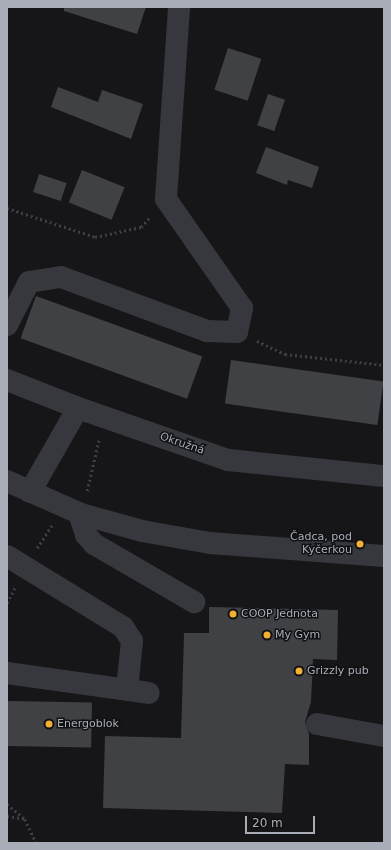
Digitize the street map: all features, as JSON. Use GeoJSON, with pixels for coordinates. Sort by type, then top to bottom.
{"type":"FeatureCollection","features":[{"type":"Feature","properties":{"kind":"street"},"geometry":{"type":"LineString","coordinates":[[7,325],[29,282],[61,277],[207,331],[237,332],[242,308],[166,199],[179,7]]}},
{"type":"Feature","properties":{"kind":"street","name":"Okružná"},"geometry":{"type":"LineString","coordinates":[[7,380],[78,408],[228,460],[384,476]]}},
{"type":"Feature","properties":{"kind":"street"},"geometry":{"type":"LineString","coordinates":[[30,492],[78,408]]}},
{"type":"Feature","properties":{"kind":"street"},"geometry":{"type":"LineString","coordinates":[[7,481],[78,513],[142,531],[210,543],[384,556]]}},
{"type":"Feature","properties":{"kind":"street"},"geometry":{"type":"LineString","coordinates":[[78,513],[86,535],[94,544],[194,602]]}},
{"type":"Feature","properties":{"kind":"street"},"geometry":{"type":"LineString","coordinates":[[7,556],[123,627],[132,642],[127,689]]}},
{"type":"Feature","properties":{"kind":"street"},"geometry":{"type":"LineString","coordinates":[[7,673],[149,693]]}},
{"type":"Feature","properties":{"kind":"street"},"geometry":{"type":"LineString","coordinates":[[317,724],[384,736]]}},
{"type":"Feature","properties":{"kind":"path"},"geometry":{"type":"LineString","coordinates":[[7,208],[95,237],[141,227],[166,199]]}},
{"type":"Feature","properties":{"kind":"path"},"geometry":{"type":"LineString","coordinates":[[237,332],[285,354],[384,365]]}},
{"type":"Feature","properties":{"kind":"path"},"geometry":{"type":"LineString","coordinates":[[87,491],[104,417]]}},
{"type":"Feature","properties":{"kind":"path"},"geometry":{"type":"LineString","coordinates":[[7,804],[25,819],[36,843]]}},
{"type":"Feature","properties":{"kind":"path"},"geometry":{"type":"LineString","coordinates":[[7,816],[25,819]]}},
{"type":"Feature","properties":{"kind":"building"},"geometry":{"type":"Polygon","coordinates":[[[64,7],[146,7],[137,34],[64,11],[64,7]]]}},
{"type":"Feature","properties":{"kind":"building"},"geometry":{"type":"Polygon","coordinates":[[[228,48],[261,59],[248,101],[214,90],[228,48]]]}},
{"type":"Feature","properties":{"kind":"building"},"geometry":{"type":"Polygon","coordinates":[[[58,87],[98,102],[102,90],[143,104],[131,139],[51,107],[58,87]]]}},
{"type":"Feature","properties":{"kind":"building"},"geometry":{"type":"Polygon","coordinates":[[[268,94],[285,100],[274,131],[257,125],[268,94]]]}},
{"type":"Feature","properties":{"kind":"building"},"geometry":{"type":"Polygon","coordinates":[[[266,147],[319,167],[312,188],[288,180],[287,185],[256,173],[266,147]]]}},
{"type":"Feature","properties":{"kind":"building"},"geometry":{"type":"Polygon","coordinates":[[[82,170],[125,187],[112,220],[69,202],[82,170]]]}},
{"type":"Feature","properties":{"kind":"building"},"geometry":{"type":"Polygon","coordinates":[[[39,174],[67,183],[61,201],[33,192],[39,174]]]}},
{"type":"Feature","properties":{"kind":"building"},"geometry":{"type":"Polygon","coordinates":[[[36,296],[202,357],[187,399],[21,338],[36,296]]]}},
{"type":"Feature","properties":{"kind":"building"},"geometry":{"type":"Polygon","coordinates":[[[231,360],[384,381],[377,425],[225,404],[231,360]]]}},
{"type":"Feature","properties":{"kind":"building"},"geometry":{"type":"Polygon","coordinates":[[[209,607],[338,610],[337,660],[313,659],[311,702],[305,722],[309,734],[309,765],[285,764],[282,813],[103,808],[105,736],[181,738],[184,633],[209,633],[209,607]]]}},
{"type":"Feature","properties":{"kind":"building","name":"Energoblok"},"geometry":{"type":"Polygon","coordinates":[[[7,701],[92,702],[91,747],[7,746],[7,701]]]}},
{"type":"Feature","properties":{"kind":"place","name":"Čadca, pod Kyčerkou"},"geometry":{"type":"Point","coordinates":[360,544]}},
{"type":"Feature","properties":{"kind":"place","name":"COOP Jednota"},"geometry":{"type":"Point","coordinates":[233,614]}},
{"type":"Feature","properties":{"kind":"place","name":"My Gym"},"geometry":{"type":"Point","coordinates":[267,635]}},
{"type":"Feature","properties":{"kind":"place","name":"Grizzly pub"},"geometry":{"type":"Point","coordinates":[299,671]}},
{"type":"Feature","properties":{"kind":"place","name":"Energoblok"},"geometry":{"type":"Point","coordinates":[49,724]}}]}
